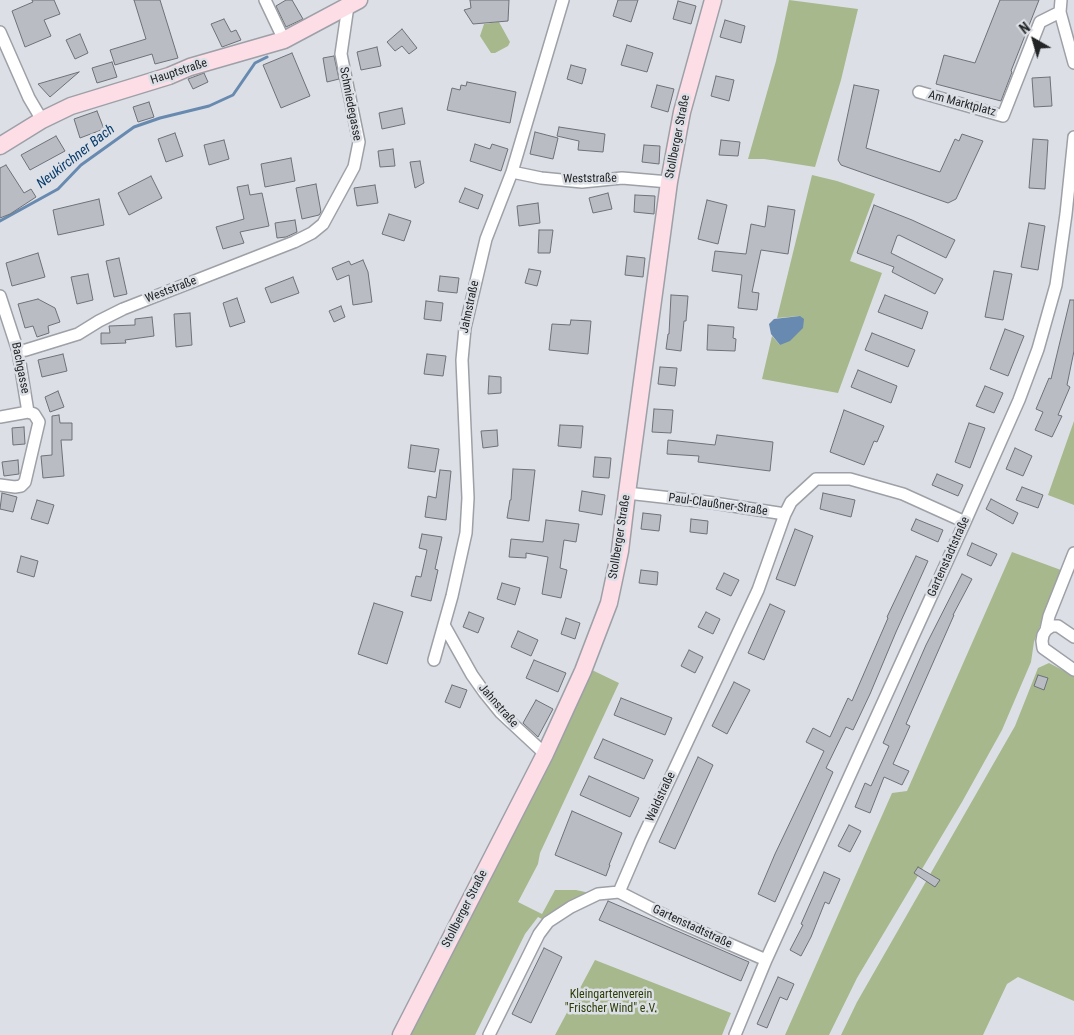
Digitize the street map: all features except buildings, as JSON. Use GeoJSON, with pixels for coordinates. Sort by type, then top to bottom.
{"type":"FeatureCollection","features":[{"type":"Feature","properties":{"kind":"main road","name":"Stollberger Straße"},"geometry":{"type":"LineString","coordinates":[[401,1035],[545,754],[583,671],[609,603],[620,551],[626,492],[669,182],[682,112],[713,0]]}},
{"type":"Feature","properties":{"kind":"main road","name":"Hauptstraße"},"geometry":{"type":"LineString","coordinates":[[0,146],[42,120],[71,106],[169,76],[190,67],[284,40],[353,3]]}},
{"type":"Feature","properties":{"kind":"street"},"geometry":{"type":"LineString","coordinates":[[265,0],[284,40]]}},
{"type":"Feature","properties":{"kind":"street","name":"Jahnstraße"},"geometry":{"type":"LineString","coordinates":[[434,660],[466,533],[468,498],[462,360],[464,328],[486,240],[512,172],[562,0]]}},
{"type":"Feature","properties":{"kind":"street"},"geometry":{"type":"LineString","coordinates":[[1061,0],[1060,12],[1074,64]]}},
{"type":"Feature","properties":{"kind":"street","name":"Schmiedegasse"},"geometry":{"type":"LineString","coordinates":[[323,224],[354,167],[359,142],[341,54],[353,3]]}},
{"type":"Feature","properties":{"kind":"street","name":"Am Marktplatz"},"geometry":{"type":"LineString","coordinates":[[919,92],[1003,116],[1040,22],[1060,12]]}},
{"type":"Feature","properties":{"kind":"street"},"geometry":{"type":"LineString","coordinates":[[0,32],[28,98],[42,120]]}},
{"type":"Feature","properties":{"kind":"street","name":"Gartenstadtstraße"},"geometry":{"type":"LineString","coordinates":[[735,1035],[766,960],[1019,400],[1041,340],[1056,285],[1074,137]]}},
{"type":"Feature","properties":{"kind":"street","name":"Weststraße"},"geometry":{"type":"LineString","coordinates":[[512,172],[541,178],[582,182],[622,178],[669,182]]}},
{"type":"Feature","properties":{"kind":"street","name":"Weststraße"},"geometry":{"type":"LineString","coordinates":[[18,350],[26,350],[78,334],[123,309],[294,242],[312,233],[323,224]]}},
{"type":"Feature","properties":{"kind":"street","name":"Bachgasse"},"geometry":{"type":"LineString","coordinates":[[0,296],[18,350],[28,412]]}},
{"type":"Feature","properties":{"kind":"street","name":"Bachgasse"},"geometry":{"type":"LineString","coordinates":[[0,416],[28,412],[34,414],[39,422],[25,482],[21,486],[15,487],[0,485]]}},
{"type":"Feature","properties":{"kind":"street","name":"Paul-Claußner-Straße"},"geometry":{"type":"LineString","coordinates":[[626,492],[785,514],[791,502],[816,479],[850,479],[903,494],[965,522]]}},
{"type":"Feature","properties":{"kind":"street","name":"Waldstraße"},"geometry":{"type":"LineString","coordinates":[[619,892],[758,590],[785,514]]}},
{"type":"Feature","properties":{"kind":"street"},"geometry":{"type":"LineString","coordinates":[[1074,553],[1043,635],[1043,648],[1074,670]]}},
{"type":"Feature","properties":{"kind":"street","name":"Jahnstraße"},"geometry":{"type":"LineString","coordinates":[[444,625],[484,692],[501,713],[545,754]]}},
{"type":"Feature","properties":{"kind":"street"},"geometry":{"type":"LineString","coordinates":[[1046,630],[1052,626],[1058,626],[1074,637]]}},
{"type":"Feature","properties":{"kind":"street"},"geometry":{"type":"LineString","coordinates":[[489,1035],[539,934],[548,922],[571,907],[598,894],[619,892]]}},
{"type":"Feature","properties":{"kind":"street","name":"Gartenstadtstraße"},"geometry":{"type":"LineString","coordinates":[[619,892],[674,920],[766,960]]}},
{"type":"Feature","properties":{"kind":"green space"},"geometry":{"type":"Polygon","coordinates":[[[789,0],[858,9],[841,80],[815,167],[764,159],[748,159],[776,61],[789,0]]]}},
{"type":"Feature","properties":{"kind":"green space"},"geometry":{"type":"Polygon","coordinates":[[[499,22],[510,42],[508,46],[495,53],[491,53],[480,36],[484,24],[499,22]]]}},
{"type":"Feature","properties":{"kind":"green space"},"geometry":{"type":"Polygon","coordinates":[[[812,175],[875,194],[850,261],[882,273],[838,393],[762,379],[772,336],[780,345],[800,316],[777,318],[812,175]]]}},
{"type":"Feature","properties":{"kind":"green space"},"geometry":{"type":"Polygon","coordinates":[[[1074,421],[1074,505],[1048,495],[1074,421]]]}},
{"type":"Feature","properties":{"kind":"green space"},"geometry":{"type":"Polygon","coordinates":[[[1012,552],[1061,570],[1034,642],[1031,662],[1002,730],[962,802],[857,978],[829,1035],[785,1035],[892,793],[907,791],[1012,552]]]}},
{"type":"Feature","properties":{"kind":"green space"},"geometry":{"type":"Polygon","coordinates":[[[1049,663],[1074,676],[1074,1001],[1018,977],[1007,984],[983,1035],[841,1035],[857,1002],[1015,726],[1038,668],[1049,663]]]}},
{"type":"Feature","properties":{"kind":"green space"},"geometry":{"type":"Polygon","coordinates":[[[592,670],[619,683],[540,853],[538,864],[518,902],[542,914],[555,890],[576,890],[590,893],[544,920],[538,917],[525,934],[475,1035],[411,1035],[542,775],[592,670]]]}},
{"type":"Feature","properties":{"kind":"green space","name":"Kleingartenverein \"Frischer Wind\" e.V."},"geometry":{"type":"Polygon","coordinates":[[[595,960],[731,1013],[722,1035],[555,1035],[595,960]]]}},
{"type":"Feature","properties":{"kind":"water"},"geometry":{"type":"Polygon","coordinates":[[[800,316],[804,319],[803,328],[790,341],[780,345],[771,334],[769,324],[774,319],[800,316]]]}},
{"type":"Feature","properties":{"kind":"waterway","name":"Neukirchner Bach"},"geometry":{"type":"LineString","coordinates":[[0,221],[58,189],[81,165],[134,127],[160,118],[209,106],[233,95],[255,63],[267,57]]}}]}
